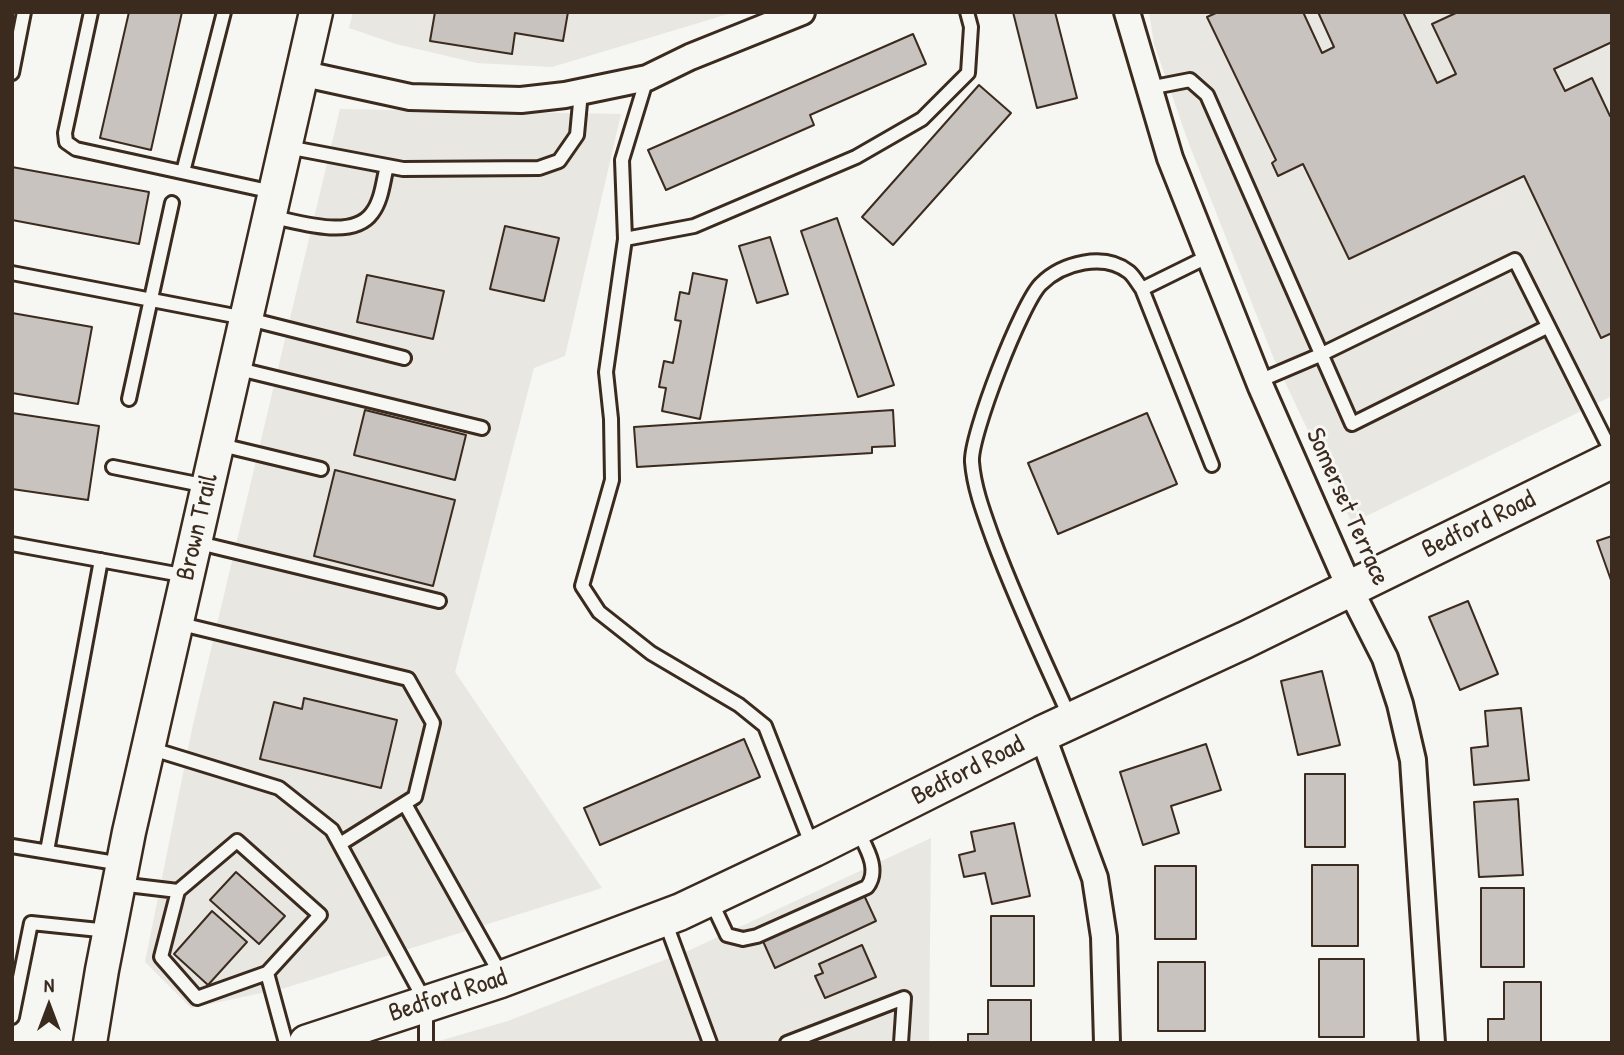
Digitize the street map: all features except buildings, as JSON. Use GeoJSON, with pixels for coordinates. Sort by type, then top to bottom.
{"type":"FeatureCollection","features":[{"type":"Feature","properties":{"kind":"main road","name":"Bedford Road"},"geometry":{"type":"LineString","coordinates":[[307,1043],[343,1037],[426,1003],[503,978],[681,912],[1056,727],[1350,589],[1612,460]]}},
{"type":"Feature","properties":{"kind":"street","name":"Brown Trail"},"geometry":{"type":"LineString","coordinates":[[90,1043],[109,931],[148,747],[316,12]]}},
{"type":"Feature","properties":{"kind":"street","name":"Somerset Terrace"},"geometry":{"type":"LineString","coordinates":[[1127,12],[1170,158],[1259,381],[1350,589],[1385,659],[1400,704],[1413,760],[1432,1043]]}},
{"type":"Feature","properties":{"kind":"street"},"geometry":{"type":"LineString","coordinates":[[300,73],[410,97],[521,100],[581,92],[648,78],[690,57],[799,13]]}},
{"type":"Feature","properties":{"kind":"street"},"geometry":{"type":"LineString","coordinates":[[1056,727],[1095,878],[1104,937],[1107,1043]]}},
{"type":"Feature","properties":{"kind":"lane"},"geometry":{"type":"LineString","coordinates":[[12,73],[24,12]]}},
{"type":"Feature","properties":{"kind":"lane"},"geometry":{"type":"LineString","coordinates":[[91,12],[65,133],[66,142],[76,149],[183,172],[332,228],[354,226],[371,215],[379,201],[387,166]]}},
{"type":"Feature","properties":{"kind":"lane"},"geometry":{"type":"LineString","coordinates":[[183,172],[224,12]]}},
{"type":"Feature","properties":{"kind":"lane"},"geometry":{"type":"LineString","coordinates":[[625,239],[694,226],[856,157],[922,120],[968,74],[971,27],[967,12]]}},
{"type":"Feature","properties":{"kind":"lane"},"geometry":{"type":"LineString","coordinates":[[648,78],[622,160],[625,239],[606,372],[611,419],[612,480],[583,586],[599,612],[651,653],[738,705],[765,726],[813,849]]}},
{"type":"Feature","properties":{"kind":"lane"},"geometry":{"type":"LineString","coordinates":[[1149,88],[1191,80],[1207,95],[1352,424],[1547,327]]}},
{"type":"Feature","properties":{"kind":"lane"},"geometry":{"type":"LineString","coordinates":[[284,146],[387,166],[426,170],[539,168],[559,161],[577,135],[581,92]]}},
{"type":"Feature","properties":{"kind":"lane"},"geometry":{"type":"LineString","coordinates":[[129,399],[172,203]]}},
{"type":"Feature","properties":{"kind":"lane"},"geometry":{"type":"LineString","coordinates":[[1142,289],[1209,256]]}},
{"type":"Feature","properties":{"kind":"lane"},"geometry":{"type":"LineString","coordinates":[[1259,381],[1320,355],[1515,260],[1612,453]]}},
{"type":"Feature","properties":{"kind":"lane"},"geometry":{"type":"LineString","coordinates":[[1056,727],[987,521],[972,460],[973,442],[1000,367],[1028,304],[1041,284],[1082,262],[1109,261],[1130,272],[1142,289],[1212,466]]}},
{"type":"Feature","properties":{"kind":"lane"},"geometry":{"type":"LineString","coordinates":[[12,273],[245,318],[404,358]]}},
{"type":"Feature","properties":{"kind":"lane"},"geometry":{"type":"LineString","coordinates":[[234,368],[482,428]]}},
{"type":"Feature","properties":{"kind":"lane"},"geometry":{"type":"LineString","coordinates":[[217,444],[321,469]]}},
{"type":"Feature","properties":{"kind":"lane"},"geometry":{"type":"LineString","coordinates":[[113,467],[207,486]]}},
{"type":"Feature","properties":{"kind":"lane"},"geometry":{"type":"LineString","coordinates":[[194,542],[439,601]]}},
{"type":"Feature","properties":{"kind":"lane"},"geometry":{"type":"LineString","coordinates":[[12,544],[187,576]]}},
{"type":"Feature","properties":{"kind":"lane"},"geometry":{"type":"LineString","coordinates":[[47,851],[101,560]]}},
{"type":"Feature","properties":{"kind":"lane"},"geometry":{"type":"LineString","coordinates":[[176,622],[408,679],[433,723],[415,797],[340,844]]}},
{"type":"Feature","properties":{"kind":"lane"},"geometry":{"type":"LineString","coordinates":[[148,747],[278,788],[332,830],[426,1003],[426,1043]]}},
{"type":"Feature","properties":{"kind":"lane"},"geometry":{"type":"LineString","coordinates":[[405,804],[503,978]]}},
{"type":"Feature","properties":{"kind":"lane"},"geometry":{"type":"LineString","coordinates":[[710,898],[727,935],[743,939],[757,936],[866,887],[871,881],[873,869],[856,827]]}},
{"type":"Feature","properties":{"kind":"lane"},"geometry":{"type":"LineString","coordinates":[[237,841],[320,915],[267,973],[197,998],[161,957],[178,891],[237,841]]}},
{"type":"Feature","properties":{"kind":"lane"},"geometry":{"type":"LineString","coordinates":[[12,846],[47,851],[178,891]]}},
{"type":"Feature","properties":{"kind":"lane"},"geometry":{"type":"LineString","coordinates":[[663,917],[710,1043]]}},
{"type":"Feature","properties":{"kind":"lane"},"geometry":{"type":"LineString","coordinates":[[12,1017],[31,923],[109,931]]}},
{"type":"Feature","properties":{"kind":"lane"},"geometry":{"type":"LineString","coordinates":[[267,973],[286,1043]]}},
{"type":"Feature","properties":{"kind":"lane"},"geometry":{"type":"LineString","coordinates":[[787,1043],[904,999],[901,1043]]}},
{"type":"Feature","properties":{"kind":"shaded area"},"geometry":{"type":"Polygon","coordinates":[[[353,12],[735,12],[552,67],[477,63],[396,44],[349,28],[353,12]]]}},
{"type":"Feature","properties":{"kind":"shaded area"},"geometry":{"type":"Polygon","coordinates":[[[1149,12],[1612,12],[1612,396],[1352,523],[1274,359],[1189,144],[1154,44],[1149,12]]]}},
{"type":"Feature","properties":{"kind":"shaded area"},"geometry":{"type":"Polygon","coordinates":[[[340,109],[621,114],[565,356],[534,368],[455,672],[602,888],[285,988],[191,1008],[145,962],[192,729],[340,109]]]}},
{"type":"Feature","properties":{"kind":"shaded area"},"geometry":{"type":"Polygon","coordinates":[[[931,838],[929,1043],[432,1043],[508,1021],[690,950],[931,838]]]}}]}
